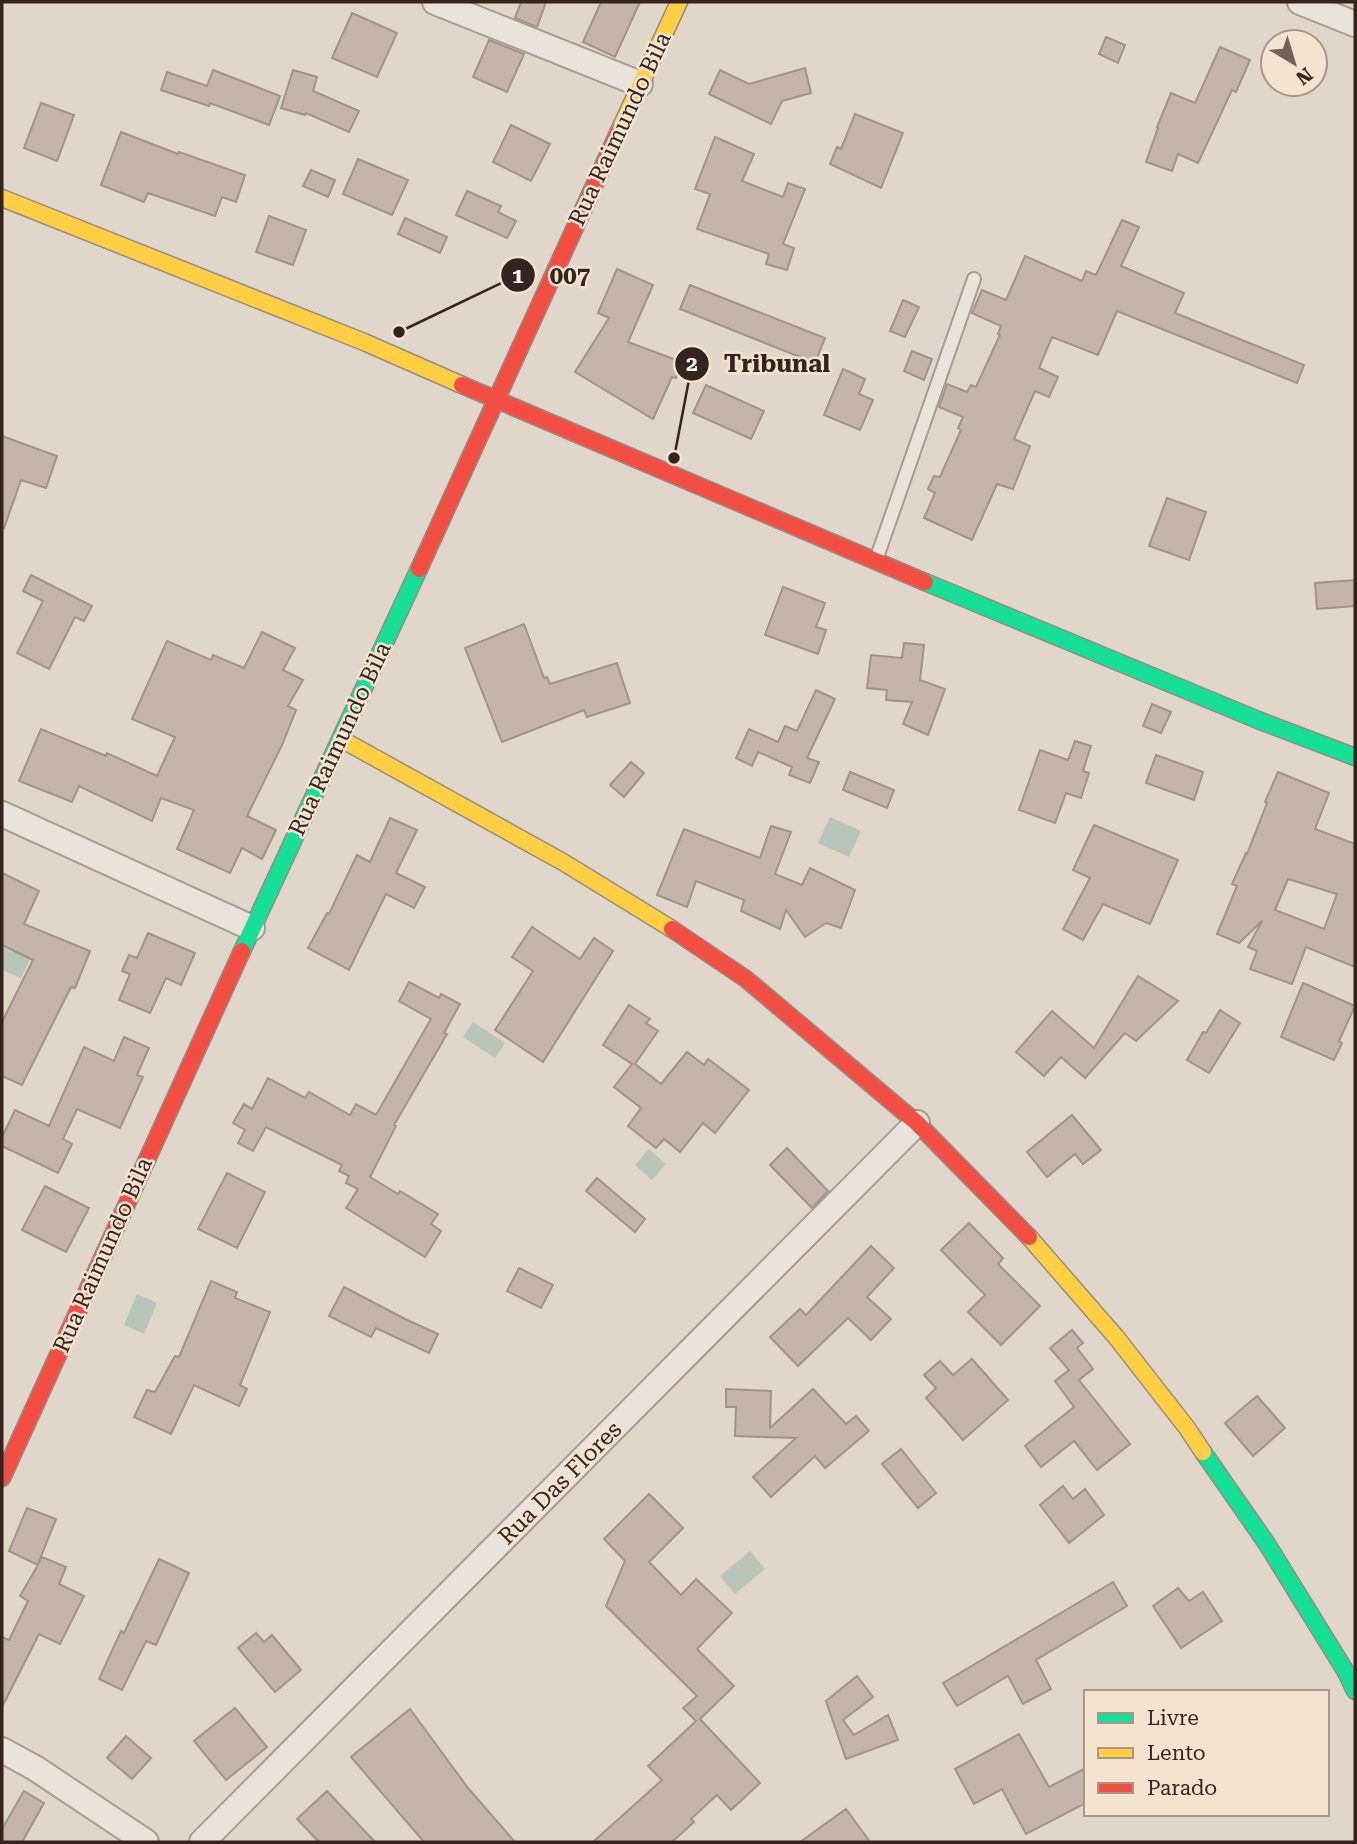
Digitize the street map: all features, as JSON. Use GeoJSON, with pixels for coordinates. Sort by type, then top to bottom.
{"type":"FeatureCollection","features":[{"type":"Feature","properties":{"kind":"street"},"geometry":{"type":"LineString","coordinates":[[435,2],[640,83]]}},
{"type":"Feature","properties":{"kind":"street","name":"Rua Raimundo Bila"},"geometry":{"type":"LineString","coordinates":[[2,1478],[640,83],[680,2]]}},
{"type":"Feature","properties":{"kind":"street"},"geometry":{"type":"LineString","coordinates":[[1300,2],[1355,24]]}},
{"type":"Feature","properties":{"kind":"street"},"geometry":{"type":"LineString","coordinates":[[2,198],[364,342],[875,562],[1258,720],[1355,757]]}},
{"type":"Feature","properties":{"kind":"street"},"geometry":{"type":"LineString","coordinates":[[341,739],[563,862],[746,979],[917,1124],[1040,1248],[1164,1398],[1267,1544],[1355,1690]]}},
{"type":"Feature","properties":{"kind":"street"},"geometry":{"type":"LineString","coordinates":[[2,814],[252,928]]}},
{"type":"Feature","properties":{"kind":"street","name":"Rua Das Flores"},"geometry":{"type":"LineString","coordinates":[[202,1842],[917,1124]]}},
{"type":"Feature","properties":{"kind":"street"},"geometry":{"type":"LineString","coordinates":[[2,1750],[35,1768],[146,1842]]}},
{"type":"Feature","properties":{"kind":"lane"},"geometry":{"type":"LineString","coordinates":[[875,562],[974,279]]}},
{"type":"Feature","properties":{"kind":"shaded area"},"geometry":{"type":"Polygon","coordinates":[[[830,817],[861,831],[849,857],[818,843],[830,817]]]}},
{"type":"Feature","properties":{"kind":"shaded area"},"geometry":{"type":"Polygon","coordinates":[[[20,936],[37,944],[21,978],[2,970],[2,947],[13,952],[20,936]]]}},
{"type":"Feature","properties":{"kind":"shaded area"},"geometry":{"type":"Polygon","coordinates":[[[473,1022],[505,1043],[495,1058],[463,1037],[473,1022]]]}},
{"type":"Feature","properties":{"kind":"shaded area"},"geometry":{"type":"Polygon","coordinates":[[[649,1149],[666,1164],[652,1180],[635,1165],[649,1149]]]}},
{"type":"Feature","properties":{"kind":"shaded area"},"geometry":{"type":"Polygon","coordinates":[[[137,1294],[157,1303],[144,1334],[124,1325],[137,1294]]]}},
{"type":"Feature","properties":{"kind":"shaded area"},"geometry":{"type":"Polygon","coordinates":[[[750,1551],[765,1569],[735,1594],[720,1576],[750,1551]]]}},
{"type":"Feature","properties":{"kind":"building"},"geometry":{"type":"Polygon","coordinates":[[[521,2],[546,2],[537,27],[515,18],[521,2]]]}},
{"type":"Feature","properties":{"kind":"building"},"geometry":{"type":"Polygon","coordinates":[[[601,2],[640,2],[615,57],[583,42],[601,2]]]}},
{"type":"Feature","properties":{"kind":"building"},"geometry":{"type":"Polygon","coordinates":[[[352,13],[397,33],[377,77],[332,58],[352,13]]]}},
{"type":"Feature","properties":{"kind":"building"},"geometry":{"type":"Polygon","coordinates":[[[1106,37],[1125,45],[1118,63],[1099,54],[1106,37]]]}},
{"type":"Feature","properties":{"kind":"building"},"geometry":{"type":"Polygon","coordinates":[[[489,40],[524,54],[507,92],[473,77],[489,40]]]}},
{"type":"Feature","properties":{"kind":"building"},"geometry":{"type":"Polygon","coordinates":[[[1220,47],[1250,60],[1236,92],[1232,90],[1198,163],[1178,154],[1172,171],[1146,162],[1171,93],[1195,103],[1220,47]]]}},
{"type":"Feature","properties":{"kind":"building"},"geometry":{"type":"Polygon","coordinates":[[[805,68],[811,93],[782,101],[771,124],[709,94],[720,70],[749,84],[805,68]]]}},
{"type":"Feature","properties":{"kind":"building"},"geometry":{"type":"Polygon","coordinates":[[[213,70],[280,96],[269,125],[210,103],[209,106],[161,90],[167,72],[207,86],[213,70]]]}},
{"type":"Feature","properties":{"kind":"building"},"geometry":{"type":"Polygon","coordinates":[[[293,70],[317,77],[313,91],[359,111],[349,132],[306,113],[305,115],[281,108],[293,70]]]}},
{"type":"Feature","properties":{"kind":"building"},"geometry":{"type":"Polygon","coordinates":[[[41,103],[74,115],[57,161],[24,148],[41,103]]]}},
{"type":"Feature","properties":{"kind":"building"},"geometry":{"type":"Polygon","coordinates":[[[855,114],[903,133],[881,188],[830,164],[837,147],[841,149],[855,114]]]}},
{"type":"Feature","properties":{"kind":"building"},"geometry":{"type":"Polygon","coordinates":[[[511,125],[550,144],[531,181],[493,162],[511,125]]]}},
{"type":"Feature","properties":{"kind":"building"},"geometry":{"type":"Polygon","coordinates":[[[121,132],[178,154],[179,152],[245,175],[236,202],[222,197],[215,216],[148,193],[144,202],[101,185],[121,132]]]}},
{"type":"Feature","properties":{"kind":"building"},"geometry":{"type":"Polygon","coordinates":[[[715,137],[754,154],[742,181],[783,197],[788,183],[805,189],[783,244],[794,248],[787,270],[766,264],[769,254],[697,229],[710,194],[695,189],[715,137]]]}},
{"type":"Feature","properties":{"kind":"building"},"geometry":{"type":"Polygon","coordinates":[[[358,159],[408,180],[392,215],[343,194],[358,159]]]}},
{"type":"Feature","properties":{"kind":"building"},"geometry":{"type":"Polygon","coordinates":[[[311,170],[335,180],[328,197],[303,186],[311,170]]]}},
{"type":"Feature","properties":{"kind":"building"},"geometry":{"type":"Polygon","coordinates":[[[467,191],[501,206],[498,212],[516,221],[507,238],[456,215],[467,191]]]}},
{"type":"Feature","properties":{"kind":"building"},"geometry":{"type":"Polygon","coordinates":[[[269,216],[306,230],[293,265],[256,252],[269,216]]]}},
{"type":"Feature","properties":{"kind":"building"},"geometry":{"type":"Polygon","coordinates":[[[405,218],[447,237],[440,253],[398,234],[405,218]]]}},
{"type":"Feature","properties":{"kind":"building"},"geometry":{"type":"Polygon","coordinates":[[[1122,220],[1139,227],[1121,266],[1184,293],[1175,313],[1304,365],[1297,383],[1117,311],[1098,355],[1052,337],[1039,368],[1058,377],[1049,397],[1035,391],[1014,439],[1030,446],[1013,489],[997,484],[972,540],[924,518],[935,493],[928,489],[934,476],[940,477],[961,430],[958,428],[963,417],[939,407],[947,384],[967,392],[971,385],[976,387],[1000,335],[1001,326],[972,313],[982,290],[1006,300],[1025,256],[1082,281],[1086,271],[1096,275],[1122,220]]]}},
{"type":"Feature","properties":{"kind":"building"},"geometry":{"type":"Polygon","coordinates":[[[617,269],[653,285],[628,342],[682,362],[676,378],[672,377],[653,419],[575,372],[609,318],[598,313],[617,269]]]}},
{"type":"Feature","properties":{"kind":"building"},"geometry":{"type":"Polygon","coordinates":[[[690,285],[825,338],[815,363],[680,309],[690,285]]]}},
{"type":"Feature","properties":{"kind":"building"},"geometry":{"type":"Polygon","coordinates":[[[903,300],[919,307],[905,337],[890,331],[903,300]]]}},
{"type":"Feature","properties":{"kind":"building"},"geometry":{"type":"Polygon","coordinates":[[[912,351],[932,359],[924,380],[904,371],[912,351]]]}},
{"type":"Feature","properties":{"kind":"building"},"geometry":{"type":"Polygon","coordinates":[[[843,369],[865,379],[859,394],[873,400],[860,430],[824,415],[843,369]]]}},
{"type":"Feature","properties":{"kind":"building"},"geometry":{"type":"Polygon","coordinates":[[[706,385],[764,411],[751,439],[693,413],[706,385]]]}},
{"type":"Feature","properties":{"kind":"building"},"geometry":{"type":"Polygon","coordinates":[[[2,436],[57,456],[46,488],[21,480],[4,528],[2,527],[2,436]]]}},
{"type":"Feature","properties":{"kind":"building"},"geometry":{"type":"Polygon","coordinates":[[[1167,498],[1206,512],[1189,560],[1149,546],[1167,498]]]}},
{"type":"Feature","properties":{"kind":"building"},"geometry":{"type":"Polygon","coordinates":[[[31,575],[92,606],[84,621],[75,617],[49,669],[17,653],[43,601],[23,591],[31,575]]]}},
{"type":"Feature","properties":{"kind":"building"},"geometry":{"type":"Polygon","coordinates":[[[1355,580],[1355,606],[1317,609],[1315,583],[1355,580]]]}},
{"type":"Feature","properties":{"kind":"building"},"geometry":{"type":"Polygon","coordinates":[[[783,587],[825,603],[816,627],[826,630],[818,654],[765,635],[783,587]]]}},
{"type":"Feature","properties":{"kind":"building"},"geometry":{"type":"Polygon","coordinates":[[[524,624],[544,678],[547,677],[550,684],[617,663],[630,703],[587,717],[584,710],[502,742],[465,648],[524,624]]]}},
{"type":"Feature","properties":{"kind":"building"},"geometry":{"type":"Polygon","coordinates":[[[262,632],[295,648],[283,670],[303,680],[288,706],[296,710],[282,745],[247,816],[276,830],[262,859],[242,848],[230,873],[177,849],[194,810],[161,798],[152,821],[79,786],[72,802],[19,781],[41,729],[106,756],[107,753],[157,776],[175,737],[132,719],[167,641],[211,660],[213,655],[244,668],[262,632]]]}},
{"type":"Feature","properties":{"kind":"building"},"geometry":{"type":"Polygon","coordinates":[[[904,643],[924,645],[920,680],[945,689],[928,735],[903,724],[912,702],[886,700],[887,690],[867,688],[871,655],[902,658],[904,643]]]}},
{"type":"Feature","properties":{"kind":"building"},"geometry":{"type":"Polygon","coordinates":[[[816,690],[835,699],[807,758],[819,762],[810,783],[789,775],[792,767],[758,752],[752,766],[736,758],[749,729],[778,742],[785,726],[797,731],[816,690]]]}},
{"type":"Feature","properties":{"kind":"building"},"geometry":{"type":"Polygon","coordinates":[[[1152,704],[1171,712],[1161,733],[1143,726],[1152,704]]]}},
{"type":"Feature","properties":{"kind":"building"},"geometry":{"type":"Polygon","coordinates":[[[1075,741],[1091,746],[1083,771],[1089,773],[1081,798],[1066,793],[1055,823],[1019,810],[1040,750],[1068,760],[1075,741]]]}},
{"type":"Feature","properties":{"kind":"building"},"geometry":{"type":"Polygon","coordinates":[[[1156,755],[1203,772],[1194,800],[1146,783],[1156,755]]]}},
{"type":"Feature","properties":{"kind":"building"},"geometry":{"type":"Polygon","coordinates":[[[631,762],[644,773],[624,797],[610,785],[631,762]]]}},
{"type":"Feature","properties":{"kind":"building"},"geometry":{"type":"Polygon","coordinates":[[[850,772],[894,790],[887,808],[843,790],[850,772]]]}},
{"type":"Feature","properties":{"kind":"building"},"geometry":{"type":"Polygon","coordinates":[[[1278,772],[1329,793],[1315,829],[1355,844],[1355,967],[1306,947],[1292,984],[1250,969],[1257,951],[1248,947],[1262,921],[1239,943],[1217,934],[1237,886],[1232,884],[1247,854],[1267,803],[1265,802],[1278,772]],[[1288,879],[1275,910],[1324,929],[1337,894],[1288,879]]]}},
{"type":"Feature","properties":{"kind":"building"},"geometry":{"type":"Polygon","coordinates":[[[390,818],[417,830],[396,873],[425,887],[414,908],[386,894],[349,970],[308,948],[327,913],[329,914],[357,855],[370,862],[390,818]]]}},
{"type":"Feature","properties":{"kind":"building"},"geometry":{"type":"Polygon","coordinates":[[[1094,825],[1178,860],[1150,924],[1103,904],[1083,940],[1063,929],[1090,878],[1073,870],[1094,825]]]}},
{"type":"Feature","properties":{"kind":"building"},"geometry":{"type":"Polygon","coordinates":[[[771,826],[791,832],[775,874],[802,885],[810,868],[855,890],[841,928],[826,923],[805,937],[786,910],[780,929],[741,911],[744,900],[696,881],[687,907],[657,895],[684,829],[760,858],[771,826]]]}},
{"type":"Feature","properties":{"kind":"building"},"geometry":{"type":"Polygon","coordinates":[[[2,873],[39,891],[24,924],[90,951],[75,988],[71,987],[22,1085],[2,1076],[2,1022],[33,960],[2,945],[2,873]]]}},
{"type":"Feature","properties":{"kind":"building"},"geometry":{"type":"Polygon","coordinates":[[[532,927],[580,959],[594,938],[613,951],[543,1062],[495,1030],[533,971],[512,957],[532,927]]]}},
{"type":"Feature","properties":{"kind":"building"},"geometry":{"type":"Polygon","coordinates":[[[148,933],[195,953],[181,985],[166,978],[150,1013],[119,1000],[130,974],[122,971],[129,955],[137,958],[148,933]]]}},
{"type":"Feature","properties":{"kind":"building"},"geometry":{"type":"Polygon","coordinates":[[[1138,976],[1178,1001],[1136,1041],[1125,1033],[1085,1078],[1061,1057],[1044,1076],[1016,1052],[1052,1011],[1094,1048],[1138,976]]]}},
{"type":"Feature","properties":{"kind":"building"},"geometry":{"type":"Polygon","coordinates":[[[409,982],[439,998],[441,994],[460,1004],[444,1033],[447,1034],[394,1125],[396,1126],[370,1177],[438,1214],[431,1224],[441,1231],[425,1257],[346,1208],[358,1189],[346,1183],[349,1176],[339,1171],[342,1165],[266,1127],[253,1151],[238,1143],[245,1130],[233,1123],[244,1104],[252,1109],[268,1078],[305,1098],[309,1092],[350,1115],[356,1104],[376,1115],[431,1019],[399,1001],[409,982]]]}},
{"type":"Feature","properties":{"kind":"building"},"geometry":{"type":"Polygon","coordinates":[[[1303,983],[1355,1006],[1339,1041],[1342,1043],[1334,1060],[1281,1037],[1303,983]]]}},
{"type":"Feature","properties":{"kind":"building"},"geometry":{"type":"Polygon","coordinates":[[[629,1005],[650,1019],[646,1023],[658,1031],[635,1064],[661,1084],[687,1052],[704,1065],[708,1059],[749,1090],[715,1133],[703,1123],[680,1152],[664,1139],[656,1148],[628,1126],[641,1108],[614,1087],[632,1064],[603,1045],[629,1005]]]}},
{"type":"Feature","properties":{"kind":"building"},"geometry":{"type":"Polygon","coordinates":[[[1220,1010],[1240,1023],[1209,1073],[1187,1060],[1220,1010]]]}},
{"type":"Feature","properties":{"kind":"building"},"geometry":{"type":"Polygon","coordinates":[[[124,1037],[149,1048],[137,1075],[143,1077],[120,1128],[77,1109],[63,1139],[72,1144],[58,1173],[2,1146],[2,1137],[15,1110],[49,1126],[84,1047],[114,1061],[124,1037]]]}},
{"type":"Feature","properties":{"kind":"building"},"geometry":{"type":"Polygon","coordinates":[[[1072,1115],[1101,1150],[1083,1164],[1075,1154],[1047,1177],[1027,1152],[1072,1115]]]}},
{"type":"Feature","properties":{"kind":"building"},"geometry":{"type":"Polygon","coordinates":[[[787,1148],[828,1191],[812,1208],[770,1165],[787,1148]]]}},
{"type":"Feature","properties":{"kind":"building"},"geometry":{"type":"Polygon","coordinates":[[[227,1173],[265,1192],[237,1248],[198,1229],[227,1173]]]}},
{"type":"Feature","properties":{"kind":"building"},"geometry":{"type":"Polygon","coordinates":[[[597,1178],[645,1219],[635,1232],[586,1191],[597,1178]]]}},
{"type":"Feature","properties":{"kind":"building"},"geometry":{"type":"Polygon","coordinates":[[[45,1186],[89,1208],[66,1252],[22,1230],[45,1186]]]}},
{"type":"Feature","properties":{"kind":"building"},"geometry":{"type":"Polygon","coordinates":[[[969,1223],[1003,1258],[998,1264],[1040,1306],[1001,1345],[968,1312],[985,1295],[941,1250],[969,1223]]]}},
{"type":"Feature","properties":{"kind":"building"},"geometry":{"type":"Polygon","coordinates":[[[871,1246],[894,1268],[867,1297],[891,1319],[871,1340],[848,1318],[798,1366],[770,1337],[800,1309],[806,1315],[871,1246]]]}},
{"type":"Feature","properties":{"kind":"building"},"geometry":{"type":"Polygon","coordinates":[[[519,1268],[553,1285],[541,1308],[507,1291],[519,1268]]]}},
{"type":"Feature","properties":{"kind":"building"},"geometry":{"type":"Polygon","coordinates":[[[211,1281],[237,1292],[235,1298],[270,1312],[240,1385],[247,1389],[239,1406],[194,1385],[171,1434],[134,1417],[147,1390],[155,1392],[175,1356],[179,1357],[211,1281]]]}},
{"type":"Feature","properties":{"kind":"building"},"geometry":{"type":"Polygon","coordinates":[[[344,1287],[438,1334],[429,1353],[376,1328],[371,1337],[329,1316],[344,1287]]]}},
{"type":"Feature","properties":{"kind":"building"},"geometry":{"type":"Polygon","coordinates":[[[1072,1330],[1083,1343],[1077,1348],[1093,1369],[1079,1380],[1130,1444],[1097,1470],[1074,1441],[1041,1467],[1025,1446],[1074,1407],[1055,1381],[1069,1370],[1050,1348],[1072,1330]]]}},
{"type":"Feature","properties":{"kind":"building"},"geometry":{"type":"Polygon","coordinates":[[[972,1359],[1008,1400],[963,1440],[926,1398],[936,1388],[924,1375],[940,1361],[953,1375],[972,1359]]]}},
{"type":"Feature","properties":{"kind":"building"},"geometry":{"type":"Polygon","coordinates":[[[726,1389],[771,1391],[770,1428],[813,1389],[846,1424],[856,1416],[869,1431],[825,1468],[815,1456],[771,1497],[753,1477],[796,1438],[735,1436],[736,1407],[726,1407],[726,1389]]]}},
{"type":"Feature","properties":{"kind":"building"},"geometry":{"type":"Polygon","coordinates":[[[1257,1396],[1285,1428],[1253,1456],[1225,1423],[1257,1396]]]}},
{"type":"Feature","properties":{"kind":"building"},"geometry":{"type":"Polygon","coordinates":[[[901,1449],[936,1493],[918,1508],[882,1464],[901,1449]]]}},
{"type":"Feature","properties":{"kind":"building"},"geometry":{"type":"Polygon","coordinates":[[[1063,1486],[1073,1499],[1085,1489],[1104,1515],[1069,1543],[1040,1505],[1063,1486]]]}},
{"type":"Feature","properties":{"kind":"building"},"geometry":{"type":"Polygon","coordinates":[[[649,1494],[683,1528],[649,1562],[681,1595],[696,1579],[732,1613],[697,1649],[734,1686],[700,1719],[760,1783],[731,1810],[717,1795],[691,1819],[694,1822],[672,1842],[593,1842],[662,1780],[648,1766],[696,1721],[683,1708],[697,1696],[606,1606],[625,1561],[604,1539],[649,1494]]]}},
{"type":"Feature","properties":{"kind":"building"},"geometry":{"type":"Polygon","coordinates":[[[27,1508],[56,1519],[38,1564],[42,1557],[66,1567],[59,1584],[84,1596],[60,1644],[39,1634],[2,1707],[2,1637],[9,1640],[28,1601],[20,1596],[38,1565],[9,1551],[27,1508]]]}},
{"type":"Feature","properties":{"kind":"building"},"geometry":{"type":"Polygon","coordinates":[[[159,1559],[189,1573],[156,1645],[146,1641],[122,1690],[99,1679],[159,1559]]]}},
{"type":"Feature","properties":{"kind":"building"},"geometry":{"type":"Polygon","coordinates":[[[1113,1582],[1127,1606],[1036,1660],[1051,1689],[1023,1704],[1008,1676],[957,1706],[943,1683],[1113,1582]]]}},
{"type":"Feature","properties":{"kind":"building"},"geometry":{"type":"Polygon","coordinates":[[[1178,1588],[1189,1601],[1203,1592],[1222,1621],[1181,1648],[1153,1606],[1178,1588]]]}},
{"type":"Feature","properties":{"kind":"building"},"geometry":{"type":"Polygon","coordinates":[[[256,1633],[264,1642],[272,1635],[301,1670],[275,1692],[238,1648],[256,1633]]]}},
{"type":"Feature","properties":{"kind":"building"},"geometry":{"type":"Polygon","coordinates":[[[857,1676],[873,1697],[843,1720],[854,1735],[888,1715],[898,1740],[846,1759],[826,1701],[857,1676]]]}},
{"type":"Feature","properties":{"kind":"building"},"geometry":{"type":"Polygon","coordinates":[[[235,1708],[267,1747],[226,1780],[194,1741],[235,1708]]]}},
{"type":"Feature","properties":{"kind":"building"},"geometry":{"type":"Polygon","coordinates":[[[410,1709],[468,1788],[515,1842],[424,1842],[351,1757],[410,1709]]]}},
{"type":"Feature","properties":{"kind":"building"},"geometry":{"type":"Polygon","coordinates":[[[1019,1734],[1049,1787],[1084,1769],[1084,1804],[1026,1834],[1002,1789],[974,1804],[955,1769],[1019,1734]]]}},
{"type":"Feature","properties":{"kind":"building"},"geometry":{"type":"Polygon","coordinates":[[[126,1736],[151,1758],[132,1779],[107,1758],[126,1736]]]}},
{"type":"Feature","properties":{"kind":"building"},"geometry":{"type":"Polygon","coordinates":[[[24,1791],[44,1803],[22,1842],[2,1842],[2,1829],[24,1791]]]}},
{"type":"Feature","properties":{"kind":"building"},"geometry":{"type":"Polygon","coordinates":[[[327,1791],[375,1842],[319,1842],[297,1819],[327,1791]]]}},
{"type":"Feature","properties":{"kind":"building"},"geometry":{"type":"Polygon","coordinates":[[[846,1809],[870,1842],[800,1842],[846,1809]]]}},
{"type":"Feature","properties":{"kind":"traffic: fast"},"geometry":{"type":"LineString","coordinates":[[242,951],[419,569]]}},
{"type":"Feature","properties":{"kind":"traffic: fast"},"geometry":{"type":"LineString","coordinates":[[925,582],[1258,720],[1355,757]]}},
{"type":"Feature","properties":{"kind":"traffic: fast"},"geometry":{"type":"LineString","coordinates":[[1203,1452],[1267,1544],[1355,1691]]}},
{"type":"Feature","properties":{"kind":"traffic: slow"},"geometry":{"type":"LineString","coordinates":[[619,131],[679,2]]}},
{"type":"Feature","properties":{"kind":"traffic: slow"},"geometry":{"type":"LineString","coordinates":[[2,198],[364,342],[462,385]]}},
{"type":"Feature","properties":{"kind":"traffic: slow"},"geometry":{"type":"LineString","coordinates":[[341,739],[563,862],[672,929]]}},
{"type":"Feature","properties":{"kind":"traffic: slow"},"geometry":{"type":"LineString","coordinates":[[1029,1237],[1116,1337],[1203,1452]]}},
{"type":"Feature","properties":{"kind":"traffic: jam"},"geometry":{"type":"LineString","coordinates":[[419,569],[619,131]]}},
{"type":"Feature","properties":{"kind":"traffic: jam"},"geometry":{"type":"LineString","coordinates":[[462,385],[925,582]]}},
{"type":"Feature","properties":{"kind":"traffic: jam"},"geometry":{"type":"LineString","coordinates":[[672,929],[746,979],[917,1123],[1029,1237]]}},
{"type":"Feature","properties":{"kind":"traffic: jam"},"geometry":{"type":"LineString","coordinates":[[2,1478],[242,951]]}},
{"type":"Feature","properties":{"kind":"place","name":"007"},"geometry":{"type":"Point","coordinates":[399,332]}},
{"type":"Feature","properties":{"kind":"place","name":"Tribunal"},"geometry":{"type":"Point","coordinates":[674,458]}}]}
